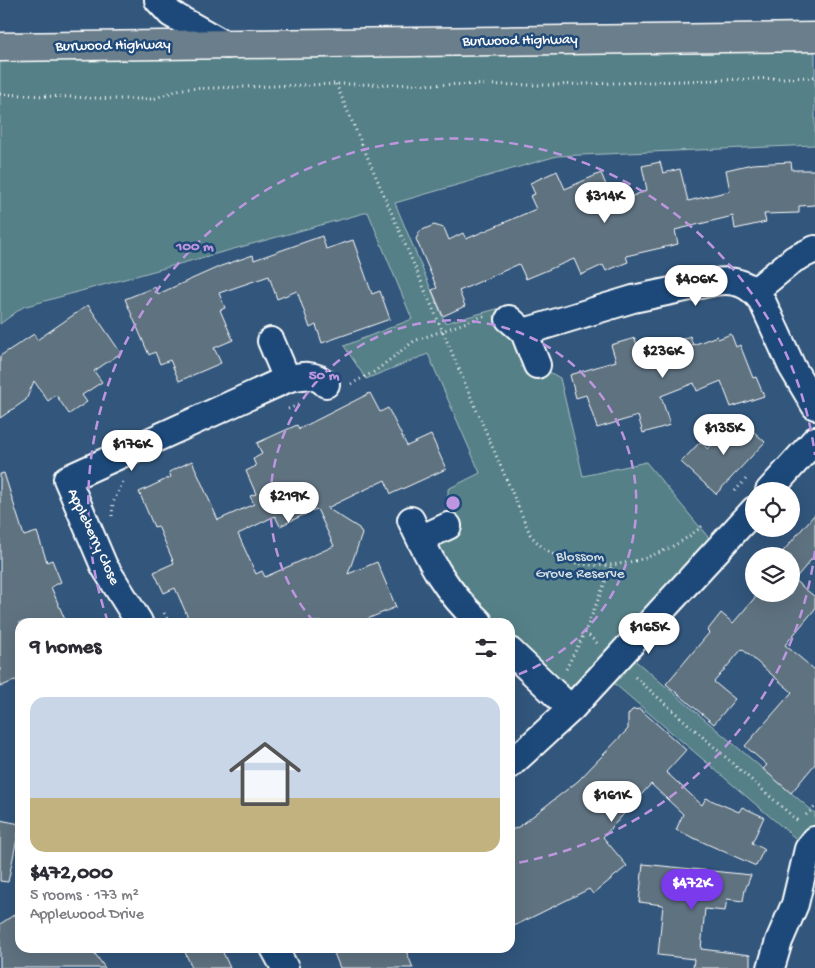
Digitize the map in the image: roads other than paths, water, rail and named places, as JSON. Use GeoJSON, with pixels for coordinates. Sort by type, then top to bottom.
{"type":"FeatureCollection","features":[{"type":"Feature","properties":{"kind":"highway","name":"Burwood Highway"},"geometry":{"type":"LineString","coordinates":[[0,47],[815,37]]}},
{"type":"Feature","properties":{"kind":"street","name":"Burwood Highway"},"geometry":{"type":"LineString","coordinates":[[158,0],[171,14],[226,45]]}},
{"type":"Feature","properties":{"kind":"street"},"geometry":{"type":"LineString","coordinates":[[755,292],[794,259],[815,249]]}},
{"type":"Feature","properties":{"kind":"street"},"geometry":{"type":"LineString","coordinates":[[537,365],[516,325],[714,282],[735,281],[744,284],[755,292],[762,301],[792,367],[815,406]]}},
{"type":"Feature","properties":{"kind":"street"},"geometry":{"type":"LineString","coordinates":[[271,341],[287,379]]}},
{"type":"Feature","properties":{"kind":"street","name":"Appleberry Close"},"geometry":{"type":"LineString","coordinates":[[136,618],[104,566],[66,479],[287,379],[313,376],[336,385]]}},
{"type":"Feature","properties":{"kind":"street"},"geometry":{"type":"LineString","coordinates":[[777,482],[815,440]]}},
{"type":"Feature","properties":{"kind":"street"},"geometry":{"type":"LineString","coordinates":[[515,760],[570,709],[745,520]]}},
{"type":"Feature","properties":{"kind":"street"},"geometry":{"type":"LineString","coordinates":[[448,526],[416,529],[443,583],[454,598],[475,618]]}},
{"type":"Feature","properties":{"kind":"street"},"geometry":{"type":"LineString","coordinates":[[515,656],[570,709]]}},
{"type":"Feature","properties":{"kind":"street"},"geometry":{"type":"LineString","coordinates":[[771,968],[779,941],[795,904],[810,834]]}},
{"type":"Feature","properties":{"kind":"street"},"geometry":{"type":"LineString","coordinates":[[795,904],[815,884]]}},
{"type":"Feature","properties":{"kind":"street"},"geometry":{"type":"LineString","coordinates":[[277,953],[285,968]]}},
{"type":"Feature","properties":{"kind":"park label","name":"Blossom Grove Reserve"},"geometry":{"type":"Point","coordinates":[580,566]}}]}
